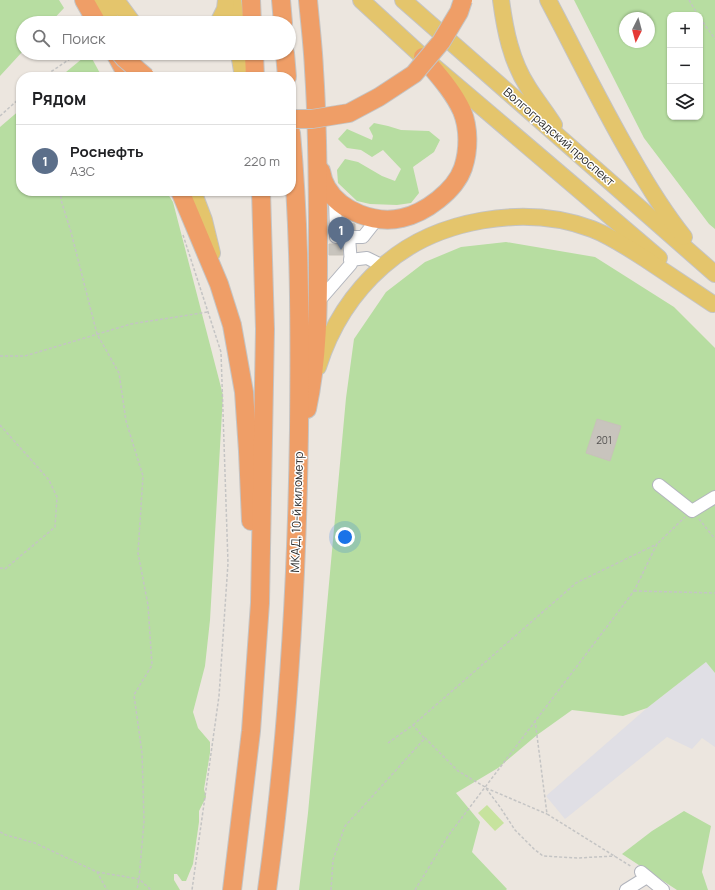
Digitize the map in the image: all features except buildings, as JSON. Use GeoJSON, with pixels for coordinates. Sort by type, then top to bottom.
{"type":"FeatureCollection","features":[{"type":"Feature","properties":{"kind":"highway"},"geometry":{"type":"LineString","coordinates":[[84,0],[94,16]]}},
{"type":"Feature","properties":{"kind":"highway"},"geometry":{"type":"LineString","coordinates":[[88,0],[95,16]]}},
{"type":"Feature","properties":{"kind":"highway"},"geometry":{"type":"LineString","coordinates":[[251,0],[252,16]]}},
{"type":"Feature","properties":{"kind":"highway"},"geometry":{"type":"LineString","coordinates":[[281,0],[282,16]]}},
{"type":"Feature","properties":{"kind":"highway"},"geometry":{"type":"LineString","coordinates":[[299,465],[304,424],[312,386],[318,302],[318,158],[314,70],[308,0]]}},
{"type":"Feature","properties":{"kind":"highway"},"geometry":{"type":"LineString","coordinates":[[296,119],[312,119],[349,113],[380,97],[414,74],[441,42],[459,12],[463,0]]}},
{"type":"Feature","properties":{"kind":"highway"},"geometry":{"type":"LineString","coordinates":[[318,158],[327,189],[344,206],[362,215],[389,219],[402,218],[420,212],[439,200],[454,183],[463,169],[467,152],[467,130],[462,112],[452,94],[423,57]]}},
{"type":"Feature","properties":{"kind":"highway"},"geometry":{"type":"LineString","coordinates":[[119,60],[125,72]]}},
{"type":"Feature","properties":{"kind":"highway"},"geometry":{"type":"LineString","coordinates":[[126,60],[140,72]]}},
{"type":"Feature","properties":{"kind":"highway"},"geometry":{"type":"LineString","coordinates":[[254,60],[255,72]]}},
{"type":"Feature","properties":{"kind":"highway"},"geometry":{"type":"LineString","coordinates":[[286,60],[287,72]]}},
{"type":"Feature","properties":{"kind":"highway"},"geometry":{"type":"LineString","coordinates":[[182,196],[219,284],[232,325],[244,392],[251,521],[260,603]]}},
{"type":"Feature","properties":{"kind":"highway"},"geometry":{"type":"LineString","coordinates":[[232,890],[251,731],[260,603],[265,329],[261,196]]}},
{"type":"Feature","properties":{"kind":"highway","name":"МКАД, 10-й километр"},"geometry":{"type":"LineString","coordinates":[[267,890],[286,726],[294,604],[299,465],[300,323],[295,196]]}},
{"type":"Feature","properties":{"kind":"main road"},"geometry":{"type":"LineString","coordinates":[[101,0],[109,16]]}},
{"type":"Feature","properties":{"kind":"main road"},"geometry":{"type":"LineString","coordinates":[[116,0],[128,16]]}},
{"type":"Feature","properties":{"kind":"main road"},"geometry":{"type":"LineString","coordinates":[[222,16],[225,10],[226,0]]}},
{"type":"Feature","properties":{"kind":"main road"},"geometry":{"type":"LineString","coordinates":[[233,0],[235,16]]}},
{"type":"Feature","properties":{"kind":"main road"},"geometry":{"type":"LineString","coordinates":[[361,0],[423,57],[714,305]]}},
{"type":"Feature","properties":{"kind":"main road","name":"Волгоградский проспект"},"geometry":{"type":"LineString","coordinates":[[403,0],[714,273]]}},
{"type":"Feature","properties":{"kind":"main road"},"geometry":{"type":"LineString","coordinates":[[501,0],[504,22],[514,60],[528,87],[546,111],[564,141]]}},
{"type":"Feature","properties":{"kind":"main road"},"geometry":{"type":"LineString","coordinates":[[548,0],[611,123],[648,186],[673,223],[714,273]]}},
{"type":"Feature","properties":{"kind":"main road"},"geometry":{"type":"LineString","coordinates":[[132,60],[138,72]]}},
{"type":"Feature","properties":{"kind":"main road"},"geometry":{"type":"LineString","coordinates":[[241,60],[242,72]]}},
{"type":"Feature","properties":{"kind":"main road"},"geometry":{"type":"LineString","coordinates":[[195,196],[204,220],[219,284]]}},
{"type":"Feature","properties":{"kind":"main road"},"geometry":{"type":"LineString","coordinates":[[312,386],[324,350],[339,318],[360,291],[383,266],[406,249],[461,225],[498,218],[534,218],[560,221],[591,229],[619,242],[714,305]]}},
{"type":"Feature","properties":{"kind":"lane"},"geometry":{"type":"LineString","coordinates":[[335,197],[336,237],[363,237],[378,218]]}},
{"type":"Feature","properties":{"kind":"lane"},"geometry":{"type":"LineString","coordinates":[[318,302],[351,264],[349,237]]}},
{"type":"Feature","properties":{"kind":"lane"},"geometry":{"type":"LineString","coordinates":[[350,260],[367,258],[383,266]]}},
{"type":"Feature","properties":{"kind":"lane"},"geometry":{"type":"LineString","coordinates":[[659,485],[692,511],[715,497]]}},
{"type":"Feature","properties":{"kind":"lane"},"geometry":{"type":"LineString","coordinates":[[626,890],[644,875],[663,890]]}},
{"type":"Feature","properties":{"kind":"path"},"geometry":{"type":"LineString","coordinates":[[689,0],[696,12]]}},
{"type":"Feature","properties":{"kind":"path"},"geometry":{"type":"LineString","coordinates":[[703,22],[715,39]]}},
{"type":"Feature","properties":{"kind":"path"},"geometry":{"type":"LineString","coordinates":[[50,72],[68,60]]}},
{"type":"Feature","properties":{"kind":"path"},"geometry":{"type":"LineString","coordinates":[[0,116],[16,102]]}},
{"type":"Feature","properties":{"kind":"path"},"geometry":{"type":"LineString","coordinates":[[61,196],[97,334],[119,373],[126,421],[143,476],[138,553],[148,605],[152,665],[134,695],[142,753],[144,806],[139,879],[136,890]]}},
{"type":"Feature","properties":{"kind":"path"},"geometry":{"type":"LineString","coordinates":[[181,229],[221,352],[228,563],[219,696],[192,890]]}},
{"type":"Feature","properties":{"kind":"path"},"geometry":{"type":"LineString","coordinates":[[0,356],[25,356],[131,324],[208,312]]}},
{"type":"Feature","properties":{"kind":"path"},"geometry":{"type":"LineString","coordinates":[[0,425],[49,480],[57,497],[55,527],[5,568],[0,568]]}},
{"type":"Feature","properties":{"kind":"path"},"geometry":{"type":"LineString","coordinates":[[388,743],[413,725],[576,583],[657,544],[692,511],[715,539]]}},
{"type":"Feature","properties":{"kind":"path"},"geometry":{"type":"LineString","coordinates":[[415,890],[448,836],[634,591],[657,544]]}},
{"type":"Feature","properties":{"kind":"path"},"geometry":{"type":"LineString","coordinates":[[634,591],[715,593]]}},
{"type":"Feature","properties":{"kind":"path"},"geometry":{"type":"LineString","coordinates":[[535,720],[547,814]]}},
{"type":"Feature","properties":{"kind":"path"},"geometry":{"type":"LineString","coordinates":[[413,725],[458,771],[485,787],[547,814],[644,875]]}},
{"type":"Feature","properties":{"kind":"path"},"geometry":{"type":"LineString","coordinates":[[331,890],[333,860],[345,826],[425,738]]}},
{"type":"Feature","properties":{"kind":"path"},"geometry":{"type":"LineString","coordinates":[[485,787],[515,830],[534,850],[543,856],[577,858],[615,856]]}},
{"type":"Feature","properties":{"kind":"path"},"geometry":{"type":"LineString","coordinates":[[0,832],[35,843],[97,872],[139,879],[151,890]]}},
{"type":"Feature","properties":{"kind":"path"},"geometry":{"type":"LineString","coordinates":[[97,872],[107,890]]}},
{"type":"Feature","properties":{"kind":"shaded area"},"geometry":{"type":"Polygon","coordinates":[[[706,662],[715,673],[715,747],[702,738],[692,749],[667,737],[565,819],[546,796],[647,708],[706,662]]]}},
{"type":"Feature","properties":{"kind":"green space"},"geometry":{"type":"Polygon","coordinates":[[[0,0],[59,0],[64,8],[57,16],[16,16],[16,59],[0,76],[0,0]]]}},
{"type":"Feature","properties":{"kind":"green space"},"geometry":{"type":"Polygon","coordinates":[[[574,0],[715,0],[715,229],[709,224],[644,138],[574,0]]]}},
{"type":"Feature","properties":{"kind":"green space"},"geometry":{"type":"Polygon","coordinates":[[[81,60],[93,60],[99,72],[66,72],[81,60]]]}},
{"type":"Feature","properties":{"kind":"green space"},"geometry":{"type":"Polygon","coordinates":[[[16,113],[16,196],[169,196],[173,202],[223,395],[210,620],[205,666],[193,712],[198,728],[210,742],[210,753],[204,789],[206,797],[199,811],[199,822],[193,864],[186,881],[182,881],[177,874],[174,874],[174,880],[180,890],[0,890],[0,127],[16,113]]]}},
{"type":"Feature","properties":{"kind":"green space"},"geometry":{"type":"Polygon","coordinates":[[[374,123],[401,130],[429,131],[440,140],[434,152],[413,167],[419,193],[411,203],[397,205],[370,204],[357,201],[338,183],[337,170],[345,159],[358,162],[382,176],[395,181],[401,169],[383,150],[372,157],[361,150],[347,148],[338,139],[347,129],[372,140],[373,136],[369,128],[374,123]]]}},
{"type":"Feature","properties":{"kind":"green space"},"geometry":{"type":"Polygon","coordinates":[[[506,242],[595,257],[674,307],[715,348],[715,673],[706,662],[647,708],[623,716],[572,710],[537,735],[498,768],[456,793],[480,822],[472,852],[507,889],[506,890],[299,890],[308,813],[346,398],[354,339],[386,292],[425,262],[461,247],[506,242]]]}},
{"type":"Feature","properties":{"kind":"green space"},"geometry":{"type":"Polygon","coordinates":[[[487,805],[504,823],[495,831],[478,813],[487,805]]]}},
{"type":"Feature","properties":{"kind":"green space"},"geometry":{"type":"Polygon","coordinates":[[[684,811],[711,826],[702,872],[708,890],[677,890],[622,854],[652,831],[684,811]]]}},
{"type":"Feature","properties":{"kind":"place","name":"Роснефть"},"geometry":{"type":"Point","coordinates":[341,250]}}]}
